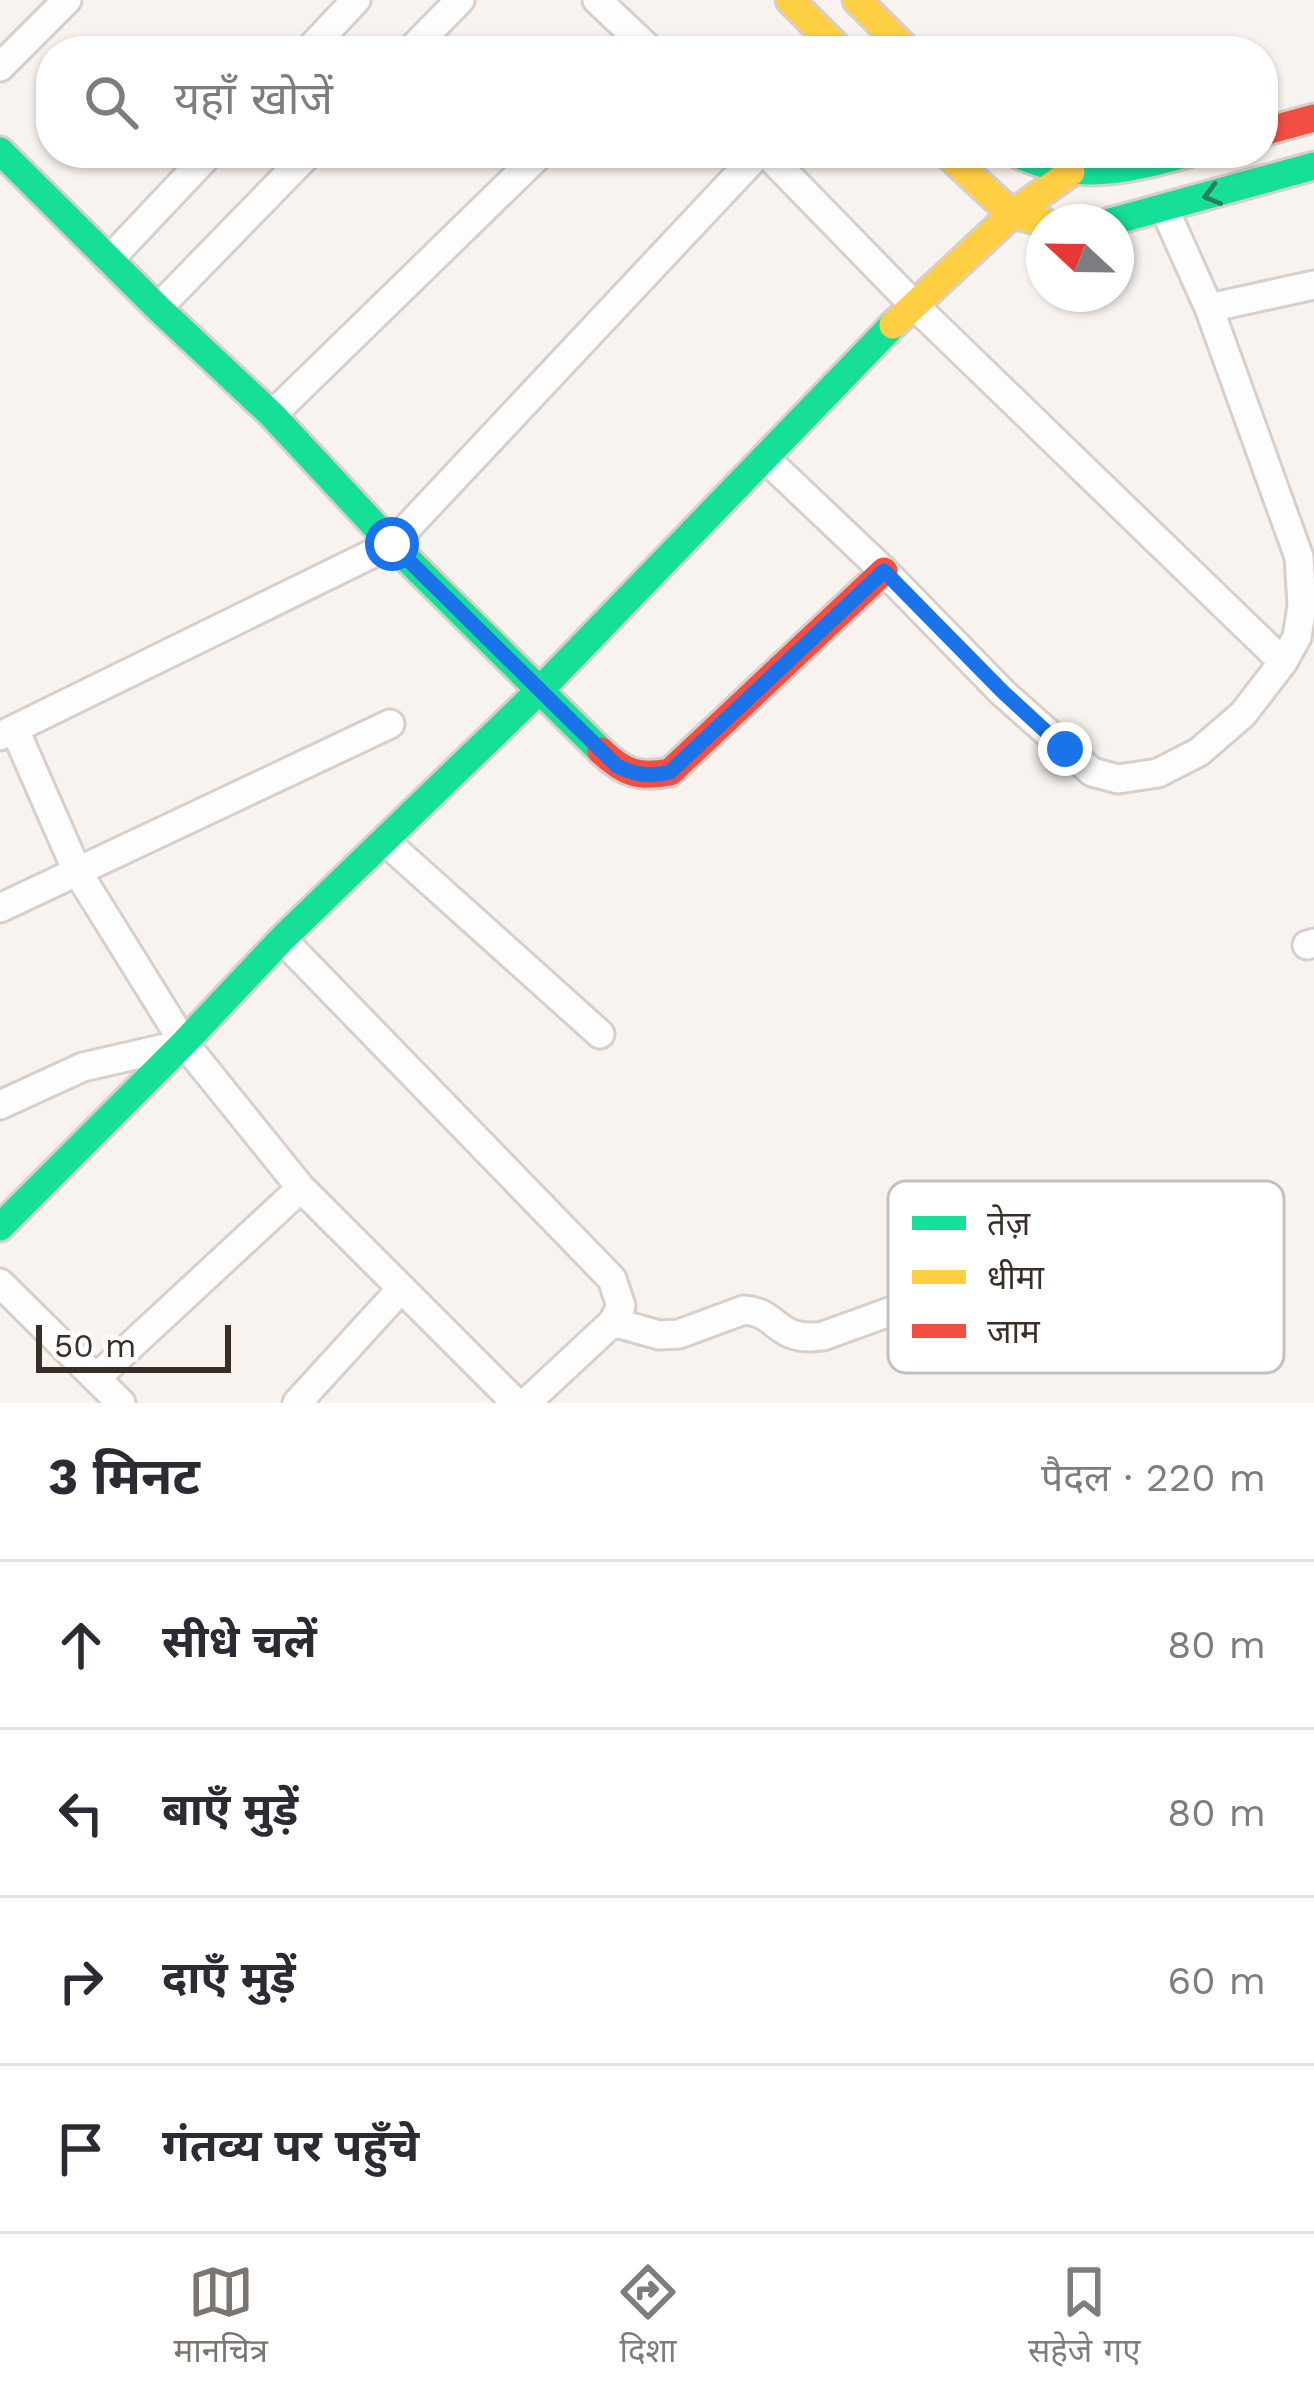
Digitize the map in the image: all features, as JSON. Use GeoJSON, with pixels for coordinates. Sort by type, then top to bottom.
{"type":"FeatureCollection","features":[{"type":"Feature","properties":{"kind":"street"},"geometry":{"type":"LineString","coordinates":[[0,67],[67,0]]}},
{"type":"Feature","properties":{"kind":"street"},"geometry":{"type":"LineString","coordinates":[[322,36],[356,0]]}},
{"type":"Feature","properties":{"kind":"street"},"geometry":{"type":"LineString","coordinates":[[425,36],[460,0]]}},
{"type":"Feature","properties":{"kind":"street"},"geometry":{"type":"LineString","coordinates":[[598,0],[635,36]]}},
{"type":"Feature","properties":{"kind":"street"},"geometry":{"type":"LineString","coordinates":[[790,0],[826,36]]}},
{"type":"Feature","properties":{"kind":"street"},"geometry":{"type":"LineString","coordinates":[[857,0],[893,36]]}},
{"type":"Feature","properties":{"kind":"street"},"geometry":{"type":"LineString","coordinates":[[1278,128],[1314,118]]}},
{"type":"Feature","properties":{"kind":"street"},"geometry":{"type":"LineString","coordinates":[[0,151],[272,415],[392,544],[617,766],[631,773],[652,777],[670,772],[884,571]]}},
{"type":"Feature","properties":{"kind":"street"},"geometry":{"type":"LineString","coordinates":[[1134,216],[1314,166]]}},
{"type":"Feature","properties":{"kind":"street"},"geometry":{"type":"LineString","coordinates":[[109,260],[196,168]]}},
{"type":"Feature","properties":{"kind":"street"},"geometry":{"type":"LineString","coordinates":[[158,308],[295,168]]}},
{"type":"Feature","properties":{"kind":"street"},"geometry":{"type":"LineString","coordinates":[[272,415],[526,168]]}},
{"type":"Feature","properties":{"kind":"street"},"geometry":{"type":"LineString","coordinates":[[516,1403],[301,1188],[184,1043],[77,871],[8,733],[392,544],[749,168]]}},
{"type":"Feature","properties":{"kind":"street"},"geometry":{"type":"LineString","coordinates":[[778,168],[1283,662]]}},
{"type":"Feature","properties":{"kind":"street"},"geometry":{"type":"LineString","coordinates":[[962,168],[1012,214],[1026,218]]}},
{"type":"Feature","properties":{"kind":"street"},"geometry":{"type":"LineString","coordinates":[[1057,168],[1071,172],[1135,168]]}},
{"type":"Feature","properties":{"kind":"street"},"geometry":{"type":"LineString","coordinates":[[0,1227],[282,939],[541,689],[914,304],[1012,214],[1071,172]]}},
{"type":"Feature","properties":{"kind":"street"},"geometry":{"type":"LineString","coordinates":[[766,459],[1003,692],[1092,772],[1118,779],[1158,773],[1199,752],[1243,714],[1297,637],[1302,606],[1299,557],[1209,308],[1164,208]]}},
{"type":"Feature","properties":{"kind":"street"},"geometry":{"type":"LineString","coordinates":[[1209,308],[1314,285]]}},
{"type":"Feature","properties":{"kind":"street"},"geometry":{"type":"LineString","coordinates":[[0,908],[390,724]]}},
{"type":"Feature","properties":{"kind":"street"},"geometry":{"type":"LineString","coordinates":[[385,841],[600,1034]]}},
{"type":"Feature","properties":{"kind":"street"},"geometry":{"type":"LineString","coordinates":[[282,939],[612,1279],[621,1306],[613,1322],[526,1403]]}},
{"type":"Feature","properties":{"kind":"street"},"geometry":{"type":"LineString","coordinates":[[0,1106],[83,1067],[184,1043]]}},
{"type":"Feature","properties":{"kind":"street"},"geometry":{"type":"LineString","coordinates":[[96,1378],[301,1188]]}},
{"type":"Feature","properties":{"kind":"street"},"geometry":{"type":"LineString","coordinates":[[0,1283],[121,1403]]}},
{"type":"Feature","properties":{"kind":"street"},"geometry":{"type":"LineString","coordinates":[[298,1403],[401,1288]]}},
{"type":"Feature","properties":{"kind":"street"},"geometry":{"type":"LineString","coordinates":[[613,1322],[659,1335],[679,1334],[754,1310],[804,1339],[888,1313]]}},
{"type":"Feature","properties":{"kind":"traffic: fast"},"geometry":{"type":"LineString","coordinates":[[0,151],[272,415],[392,544],[601,751]]}},
{"type":"Feature","properties":{"kind":"traffic: fast"},"geometry":{"type":"LineString","coordinates":[[1134,215],[1314,166]]}},
{"type":"Feature","properties":{"kind":"traffic: fast"},"geometry":{"type":"LineString","coordinates":[[1060,168],[1123,168]]}},
{"type":"Feature","properties":{"kind":"traffic: fast"},"geometry":{"type":"LineString","coordinates":[[0,1227],[282,939],[541,689],[893,325]]}},
{"type":"Feature","properties":{"kind":"traffic: slow"},"geometry":{"type":"LineString","coordinates":[[790,0],[826,36]]}},
{"type":"Feature","properties":{"kind":"traffic: slow"},"geometry":{"type":"LineString","coordinates":[[857,0],[893,36]]}},
{"type":"Feature","properties":{"kind":"traffic: slow"},"geometry":{"type":"LineString","coordinates":[[962,168],[1012,214],[1026,218]]}},
{"type":"Feature","properties":{"kind":"traffic: slow"},"geometry":{"type":"LineString","coordinates":[[893,325],[1012,214],[1071,172]]}},
{"type":"Feature","properties":{"kind":"traffic: jam"},"geometry":{"type":"LineString","coordinates":[[1278,128],[1314,118]]}},
{"type":"Feature","properties":{"kind":"traffic: jam"},"geometry":{"type":"LineString","coordinates":[[601,751],[632,772],[670,772],[884,571]]}},
{"type":"Feature","properties":{"kind":"route"},"geometry":{"type":"LineString","coordinates":[[392,544],[617,766],[631,773],[652,777],[670,772],[884,571],[1065,749]]}}]}
